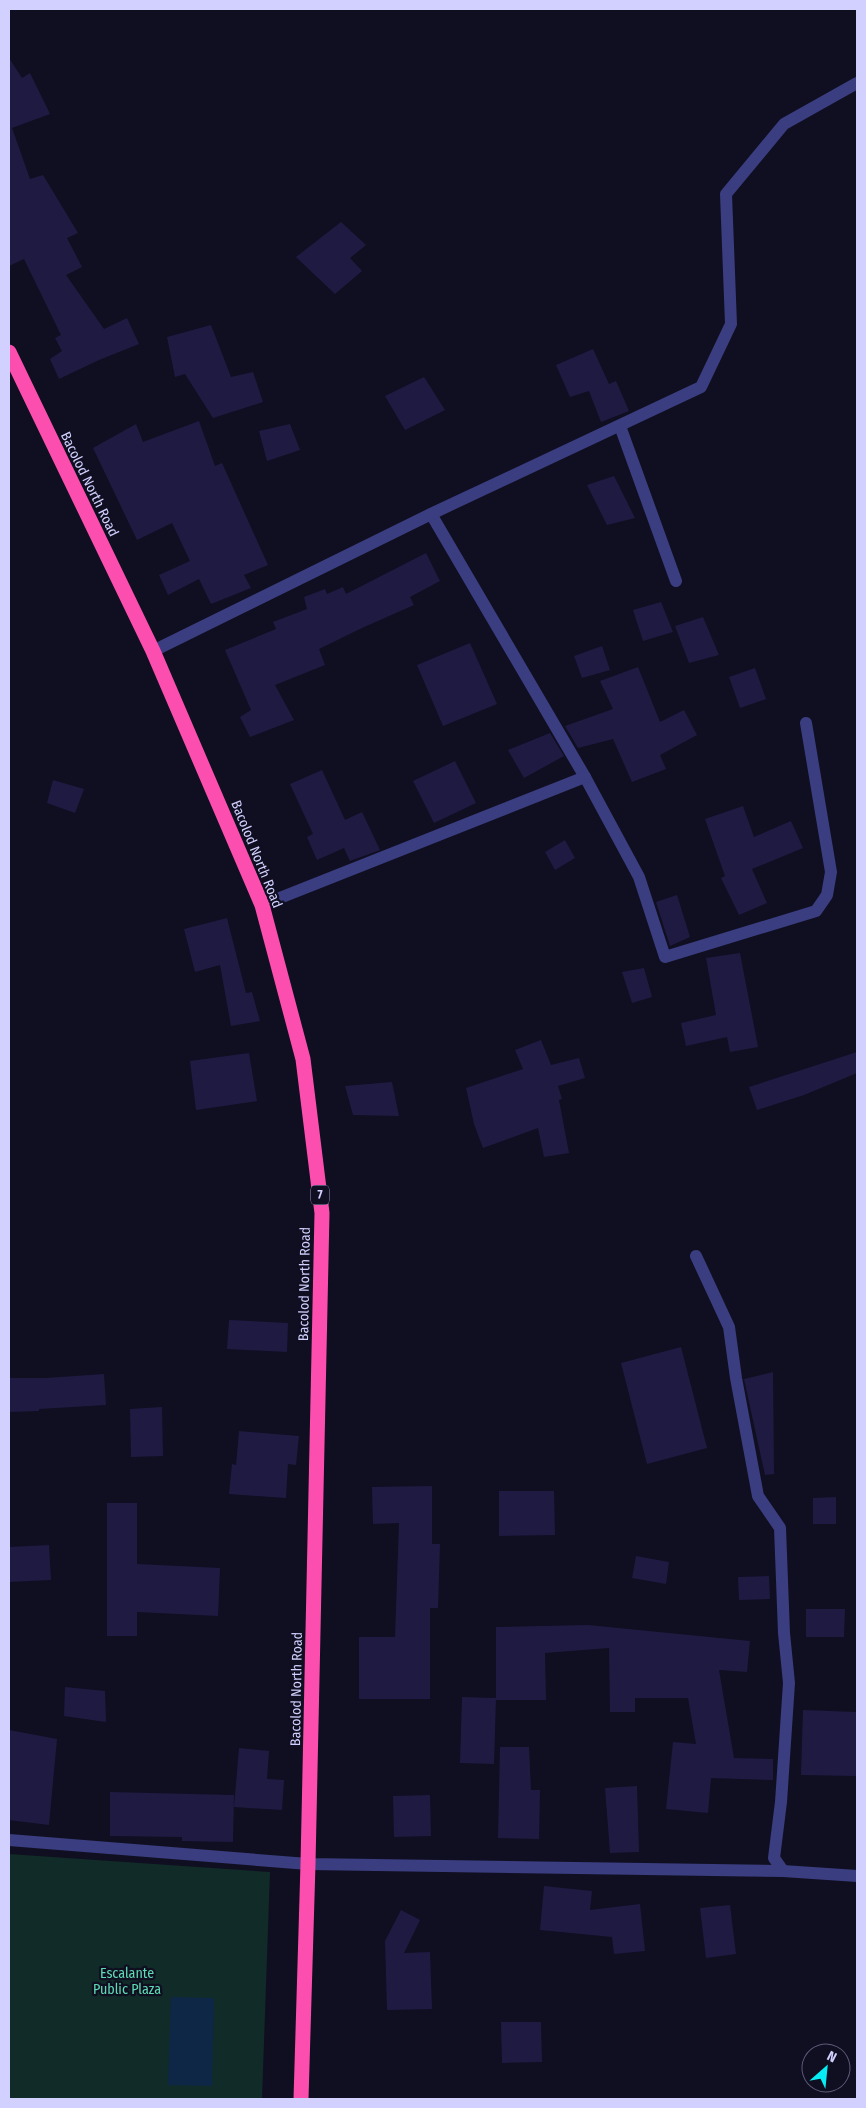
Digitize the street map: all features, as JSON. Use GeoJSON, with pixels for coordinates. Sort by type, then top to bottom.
{"type":"FeatureCollection","features":[{"type":"Feature","properties":{"kind":"highway","name":"Bacolod North Road"},"geometry":{"type":"LineString","coordinates":[[9,352],[153,652],[262,905],[303,1059],[322,1213],[301,2099]]}},
{"type":"Feature","properties":{"kind":"street"},"geometry":{"type":"LineString","coordinates":[[153,652],[432,514],[701,387],[731,324],[726,194],[784,124],[857,83]]}},
{"type":"Feature","properties":{"kind":"street"},"geometry":{"type":"LineString","coordinates":[[620,426],[676,581]]}},
{"type":"Feature","properties":{"kind":"street"},"geometry":{"type":"LineString","coordinates":[[432,514],[585,777],[639,877],[665,957],[816,911],[827,895],[831,872],[806,722]]}},
{"type":"Feature","properties":{"kind":"street"},"geometry":{"type":"LineString","coordinates":[[262,905],[585,777]]}},
{"type":"Feature","properties":{"kind":"street"},"geometry":{"type":"LineString","coordinates":[[696,1256],[728,1327],[758,1496],[780,1528],[784,1633],[789,1683],[781,1802],[774,1858],[783,1871]]}},
{"type":"Feature","properties":{"kind":"street"},"geometry":{"type":"LineString","coordinates":[[9,1840],[308,1864],[783,1871],[857,1876]]}},
{"type":"Feature","properties":{"kind":"green space","name":"Escalante Public Plaza"},"geometry":{"type":"Polygon","coordinates":[[[9,1854],[270,1872],[262,2099],[9,2099],[9,1854]]]}},
{"type":"Feature","properties":{"kind":"water"},"geometry":{"type":"Polygon","coordinates":[[[171,1997],[214,1998],[212,2086],[168,2085],[171,1997]]]}},
{"type":"Feature","properties":{"kind":"building"},"geometry":{"type":"Polygon","coordinates":[[[9,58],[22,78],[30,73],[50,114],[12,128],[30,179],[43,175],[78,233],[67,238],[82,267],[66,275],[104,329],[127,318],[139,344],[59,379],[50,359],[62,351],[55,338],[61,335],[24,259],[9,266],[9,58]]]}},
{"type":"Feature","properties":{"kind":"building"},"geometry":{"type":"Polygon","coordinates":[[[341,222],[366,245],[350,258],[362,271],[335,294],[296,257],[341,222]]]}},
{"type":"Feature","properties":{"kind":"building"},"geometry":{"type":"Polygon","coordinates":[[[211,325],[231,377],[253,372],[263,402],[213,418],[185,374],[175,377],[167,337],[211,325]]]}},
{"type":"Feature","properties":{"kind":"building"},"geometry":{"type":"Polygon","coordinates":[[[593,349],[609,384],[616,381],[629,411],[601,422],[589,391],[570,397],[556,365],[593,349]]]}},
{"type":"Feature","properties":{"kind":"building"},"geometry":{"type":"Polygon","coordinates":[[[424,377],[445,410],[405,430],[385,396],[424,377]]]}},
{"type":"Feature","properties":{"kind":"building"},"geometry":{"type":"Polygon","coordinates":[[[199,421],[215,466],[222,463],[268,565],[244,575],[251,588],[211,604],[199,579],[168,595],[159,575],[190,561],[172,523],[137,540],[93,448],[136,424],[143,442],[199,421]]]}},
{"type":"Feature","properties":{"kind":"building"},"geometry":{"type":"Polygon","coordinates":[[[290,424],[300,450],[267,461],[259,431],[290,424]]]}},
{"type":"Feature","properties":{"kind":"building"},"geometry":{"type":"Polygon","coordinates":[[[614,476],[635,518],[607,525],[587,485],[614,476]]]}},
{"type":"Feature","properties":{"kind":"building"},"geometry":{"type":"Polygon","coordinates":[[[426,553],[440,581],[410,597],[414,605],[319,649],[325,665],[275,685],[294,720],[250,737],[240,717],[251,710],[225,650],[276,629],[273,622],[307,609],[304,597],[325,589],[327,594],[343,587],[346,594],[426,553]]]}},
{"type":"Feature","properties":{"kind":"building"},"geometry":{"type":"Polygon","coordinates":[[[661,602],[673,632],[643,641],[633,610],[661,602]]]}},
{"type":"Feature","properties":{"kind":"building"},"geometry":{"type":"Polygon","coordinates":[[[703,617],[719,655],[689,663],[675,626],[703,617]]]}},
{"type":"Feature","properties":{"kind":"building"},"geometry":{"type":"Polygon","coordinates":[[[470,643],[497,704],[443,726],[417,665],[470,643]]]}},
{"type":"Feature","properties":{"kind":"building"},"geometry":{"type":"Polygon","coordinates":[[[602,646],[610,670],[582,678],[574,656],[602,646]]]}},
{"type":"Feature","properties":{"kind":"building"},"geometry":{"type":"Polygon","coordinates":[[[638,667],[660,722],[684,710],[697,735],[660,755],[666,769],[632,782],[613,739],[578,748],[565,726],[613,709],[600,681],[638,667]]]}},
{"type":"Feature","properties":{"kind":"building"},"geometry":{"type":"Polygon","coordinates":[[[755,668],[766,699],[740,708],[729,677],[755,668]]]}},
{"type":"Feature","properties":{"kind":"building"},"geometry":{"type":"Polygon","coordinates":[[[550,733],[564,756],[524,778],[508,750],[550,733]]]}},
{"type":"Feature","properties":{"kind":"building"},"geometry":{"type":"Polygon","coordinates":[[[455,761],[476,803],[434,823],[413,781],[455,761]]]}},
{"type":"Feature","properties":{"kind":"building"},"geometry":{"type":"Polygon","coordinates":[[[322,770],[345,820],[362,812],[380,850],[350,861],[344,848],[317,860],[307,837],[313,834],[290,784],[322,770]]]}},
{"type":"Feature","properties":{"kind":"building"},"geometry":{"type":"Polygon","coordinates":[[[53,780],[84,789],[75,813],[47,803],[53,780]]]}},
{"type":"Feature","properties":{"kind":"building"},"geometry":{"type":"Polygon","coordinates":[[[743,806],[754,837],[791,821],[803,848],[752,869],[767,903],[739,915],[721,878],[725,876],[705,819],[743,806]]]}},
{"type":"Feature","properties":{"kind":"building"},"geometry":{"type":"Polygon","coordinates":[[[565,840],[575,858],[555,870],[545,852],[565,840]]]}},
{"type":"Feature","properties":{"kind":"building"},"geometry":{"type":"Polygon","coordinates":[[[677,895],[690,937],[670,946],[656,902],[677,895]]]}},
{"type":"Feature","properties":{"kind":"building"},"geometry":{"type":"Polygon","coordinates":[[[227,918],[246,993],[252,992],[260,1021],[231,1026],[220,965],[195,972],[184,929],[227,918]]]}},
{"type":"Feature","properties":{"kind":"building"},"geometry":{"type":"Polygon","coordinates":[[[740,953],[758,1047],[730,1052],[727,1037],[686,1046],[681,1023],[716,1015],[706,958],[740,953]]]}},
{"type":"Feature","properties":{"kind":"building"},"geometry":{"type":"Polygon","coordinates":[[[644,968],[652,997],[632,1003],[622,972],[644,968]]]}},
{"type":"Feature","properties":{"kind":"building"},"geometry":{"type":"Polygon","coordinates":[[[541,1040],[551,1065],[579,1058],[585,1078],[558,1086],[562,1099],[559,1100],[569,1153],[544,1157],[538,1128],[483,1148],[474,1124],[466,1088],[523,1069],[515,1050],[541,1040]]]}},
{"type":"Feature","properties":{"kind":"building"},"geometry":{"type":"Polygon","coordinates":[[[857,1052],[857,1073],[804,1095],[757,1110],[749,1087],[857,1052]]]}},
{"type":"Feature","properties":{"kind":"building"},"geometry":{"type":"Polygon","coordinates":[[[249,1053],[257,1101],[196,1110],[190,1061],[249,1053]]]}},
{"type":"Feature","properties":{"kind":"building"},"geometry":{"type":"Polygon","coordinates":[[[392,1082],[399,1116],[353,1115],[345,1086],[392,1082]]]}},
{"type":"Feature","properties":{"kind":"building"},"geometry":{"type":"Polygon","coordinates":[[[229,1320],[288,1323],[287,1352],[227,1349],[229,1320]]]}},
{"type":"Feature","properties":{"kind":"building"},"geometry":{"type":"Polygon","coordinates":[[[681,1347],[707,1448],[647,1464],[621,1363],[681,1347]]]}},
{"type":"Feature","properties":{"kind":"building"},"geometry":{"type":"Polygon","coordinates":[[[773,1372],[774,1474],[765,1475],[744,1379],[773,1372]]]}},
{"type":"Feature","properties":{"kind":"building"},"geometry":{"type":"Polygon","coordinates":[[[104,1374],[106,1405],[9,1412],[9,1378],[46,1378],[104,1374]]]}},
{"type":"Feature","properties":{"kind":"building"},"geometry":{"type":"Polygon","coordinates":[[[162,1407],[163,1456],[131,1457],[130,1409],[162,1407]]]}},
{"type":"Feature","properties":{"kind":"building"},"geometry":{"type":"Polygon","coordinates":[[[239,1431],[299,1436],[296,1465],[288,1464],[286,1498],[229,1494],[232,1464],[236,1465],[239,1431]]]}},
{"type":"Feature","properties":{"kind":"building"},"geometry":{"type":"Polygon","coordinates":[[[432,1486],[432,1544],[440,1544],[438,1608],[430,1608],[430,1699],[359,1699],[359,1637],[395,1637],[399,1523],[373,1524],[372,1487],[432,1486]]]}},
{"type":"Feature","properties":{"kind":"building"},"geometry":{"type":"Polygon","coordinates":[[[499,1491],[554,1491],[555,1535],[499,1536],[499,1491]]]}},
{"type":"Feature","properties":{"kind":"building"},"geometry":{"type":"Polygon","coordinates":[[[836,1497],[836,1524],[813,1524],[813,1498],[836,1497]]]}},
{"type":"Feature","properties":{"kind":"building"},"geometry":{"type":"Polygon","coordinates":[[[107,1503],[137,1503],[137,1564],[220,1568],[218,1616],[137,1612],[137,1636],[107,1636],[107,1503]]]}},
{"type":"Feature","properties":{"kind":"building"},"geometry":{"type":"Polygon","coordinates":[[[49,1545],[51,1580],[9,1582],[9,1547],[49,1545]]]}},
{"type":"Feature","properties":{"kind":"building"},"geometry":{"type":"Polygon","coordinates":[[[636,1556],[669,1562],[666,1584],[632,1578],[636,1556]]]}},
{"type":"Feature","properties":{"kind":"building"},"geometry":{"type":"Polygon","coordinates":[[[769,1576],[770,1599],[739,1600],[738,1577],[769,1576]]]}},
{"type":"Feature","properties":{"kind":"building"},"geometry":{"type":"Polygon","coordinates":[[[806,1609],[845,1609],[844,1637],[806,1637],[806,1609]]]}},
{"type":"Feature","properties":{"kind":"building"},"geometry":{"type":"Polygon","coordinates":[[[588,1625],[750,1641],[747,1672],[719,1670],[734,1758],[773,1759],[773,1780],[711,1778],[708,1813],[666,1809],[673,1742],[696,1744],[688,1698],[635,1698],[635,1712],[610,1712],[609,1648],[545,1653],[546,1700],[496,1700],[496,1627],[588,1625]]]}},
{"type":"Feature","properties":{"kind":"building"},"geometry":{"type":"Polygon","coordinates":[[[65,1687],[105,1691],[106,1722],[64,1716],[65,1687]]]}},
{"type":"Feature","properties":{"kind":"building"},"geometry":{"type":"Polygon","coordinates":[[[462,1697],[496,1698],[494,1764],[460,1763],[462,1697]]]}},
{"type":"Feature","properties":{"kind":"building"},"geometry":{"type":"Polygon","coordinates":[[[803,1710],[857,1712],[857,1776],[801,1775],[803,1710]]]}},
{"type":"Feature","properties":{"kind":"building"},"geometry":{"type":"Polygon","coordinates":[[[9,1730],[57,1739],[49,1825],[9,1820],[9,1730]]]}},
{"type":"Feature","properties":{"kind":"building"},"geometry":{"type":"Polygon","coordinates":[[[500,1747],[529,1747],[531,1790],[540,1790],[539,1839],[498,1838],[500,1747]]]}},
{"type":"Feature","properties":{"kind":"building"},"geometry":{"type":"Polygon","coordinates":[[[239,1748],[269,1751],[267,1779],[284,1780],[282,1810],[234,1807],[239,1748]]]}},
{"type":"Feature","properties":{"kind":"building"},"geometry":{"type":"Polygon","coordinates":[[[637,1786],[639,1852],[610,1853],[605,1788],[637,1786]]]}},
{"type":"Feature","properties":{"kind":"building"},"geometry":{"type":"Polygon","coordinates":[[[110,1792],[234,1795],[233,1842],[182,1841],[182,1837],[110,1836],[110,1792]]]}},
{"type":"Feature","properties":{"kind":"building"},"geometry":{"type":"Polygon","coordinates":[[[430,1795],[431,1836],[394,1837],[393,1796],[430,1795]]]}},
{"type":"Feature","properties":{"kind":"building"},"geometry":{"type":"Polygon","coordinates":[[[544,1886],[592,1891],[590,1910],[640,1904],[645,1951],[614,1954],[612,1937],[540,1930],[544,1886]]]}},
{"type":"Feature","properties":{"kind":"building"},"geometry":{"type":"Polygon","coordinates":[[[730,1905],[736,1954],[706,1958],[700,1908],[730,1905]]]}},
{"type":"Feature","properties":{"kind":"building"},"geometry":{"type":"Polygon","coordinates":[[[401,1910],[420,1920],[404,1953],[430,1952],[432,2009],[387,2010],[385,1941],[401,1910]]]}},
{"type":"Feature","properties":{"kind":"building"},"geometry":{"type":"Polygon","coordinates":[[[501,2022],[541,2022],[542,2062],[502,2063],[501,2022]]]}}]}
